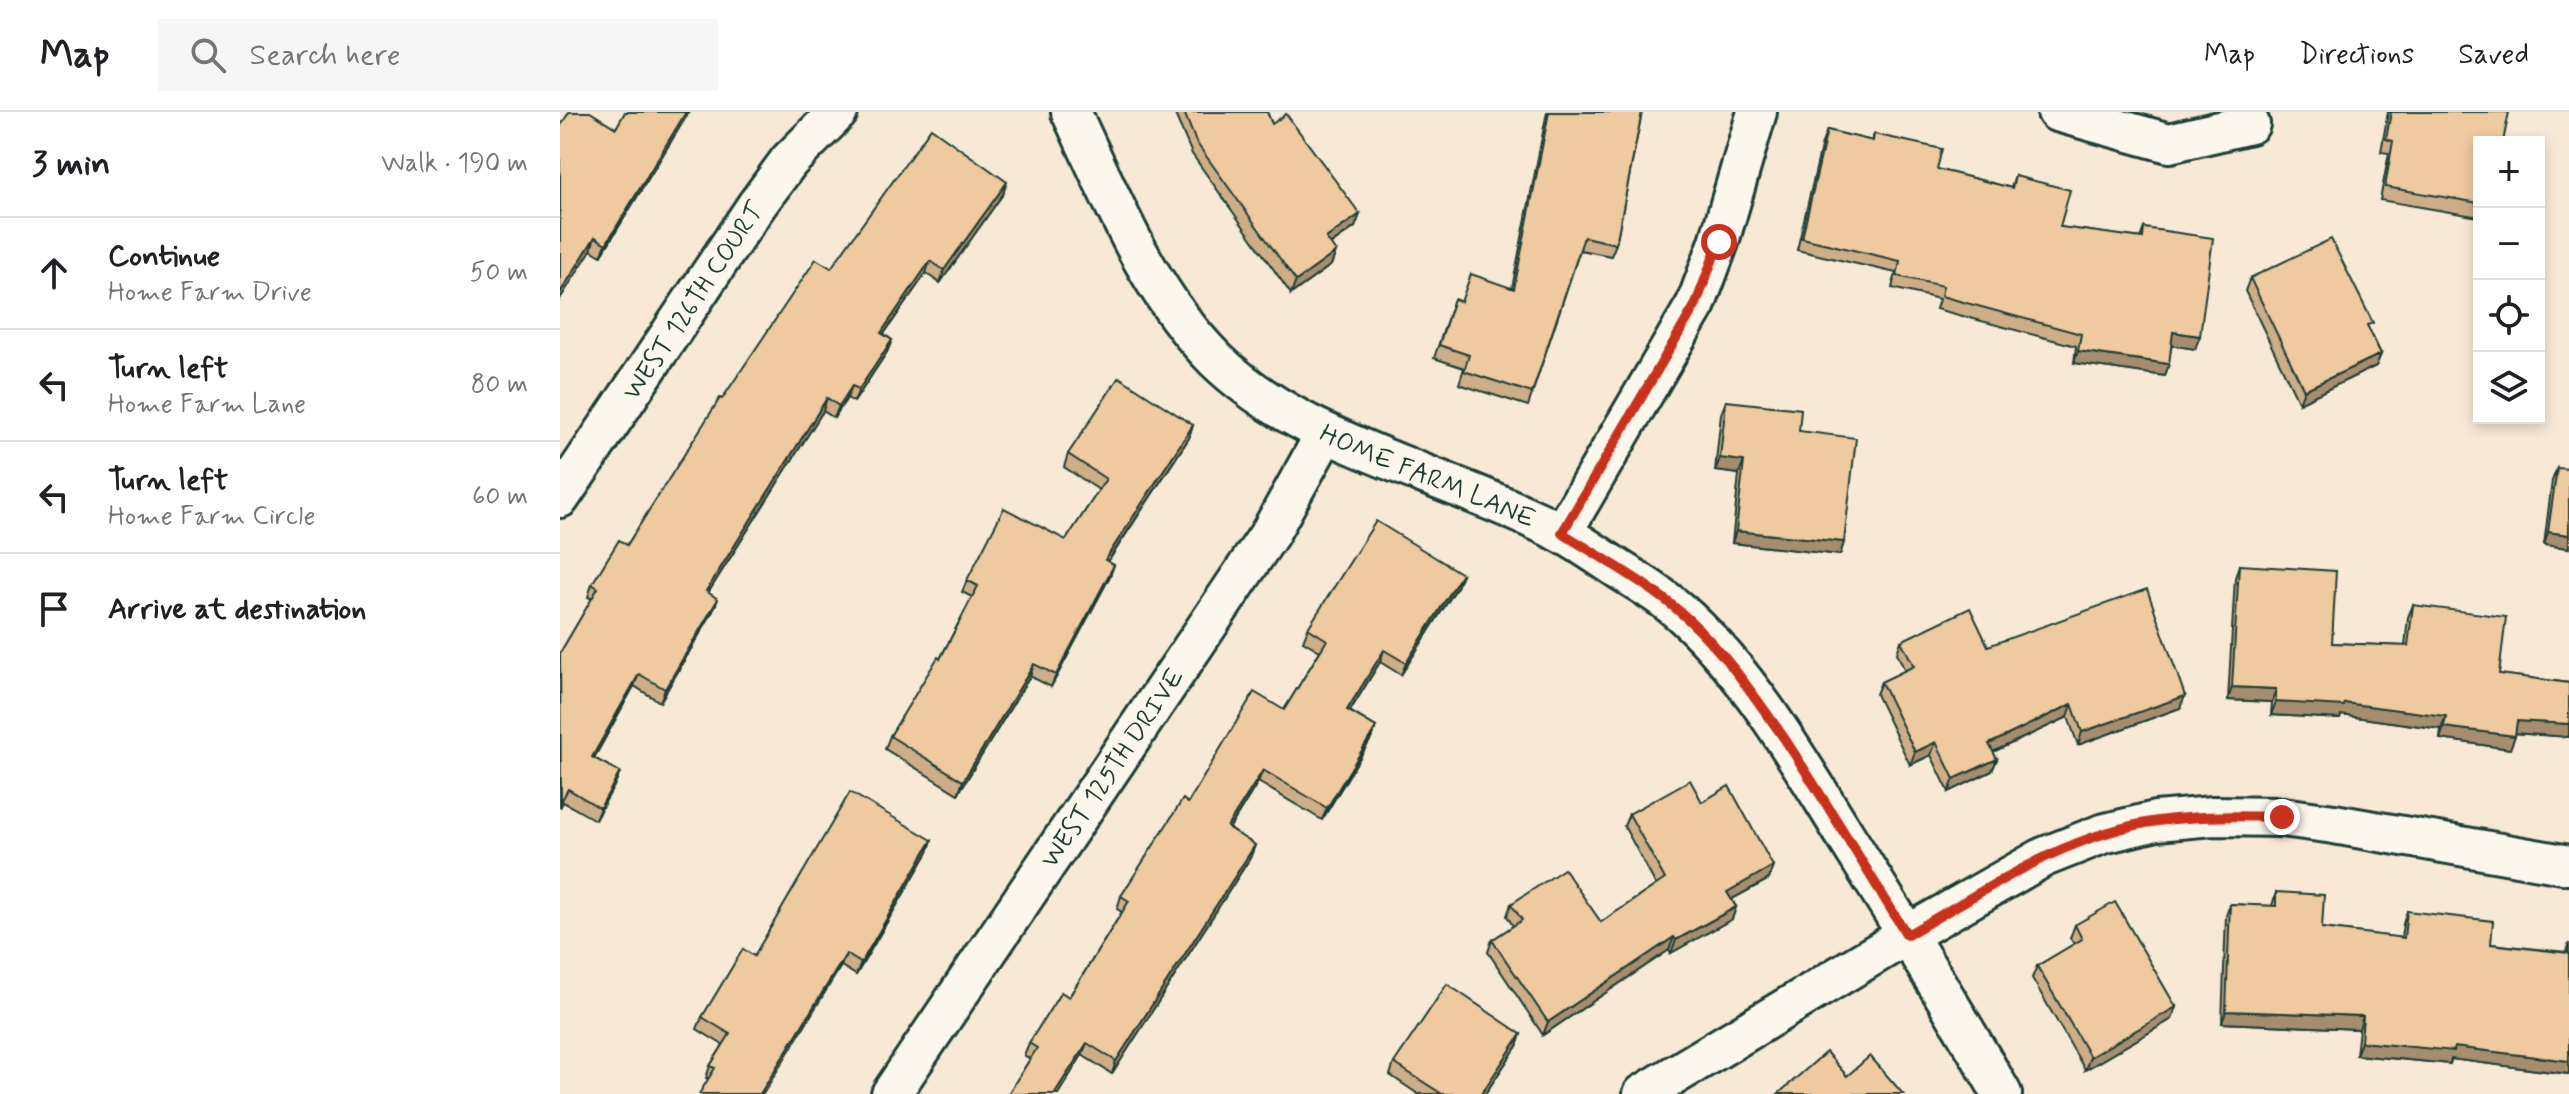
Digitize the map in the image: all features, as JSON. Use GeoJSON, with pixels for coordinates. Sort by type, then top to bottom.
{"type":"FeatureCollection","features":[{"type":"Feature","properties":{"kind":"street","name":"WEST 126TH COURT"},"geometry":{"type":"LineString","coordinates":[[560,498],[789,161],[838,112]]}},
{"type":"Feature","properties":{"kind":"street","name":"HOME FARM LANE"},"geometry":{"type":"LineString","coordinates":[[1071,112],[1145,266],[1191,333],[1248,388],[1325,434],[1562,533],[1654,591],[1689,620],[1761,705],[1802,766],[2002,1094]]}},
{"type":"Feature","properties":{"kind":"street"},"geometry":{"type":"LineString","coordinates":[[1562,533],[1696,304],[1719,242],[1757,112]]}},
{"type":"Feature","properties":{"kind":"street"},"geometry":{"type":"LineString","coordinates":[[2057,112],[2169,143],[2250,124]]}},
{"type":"Feature","properties":{"kind":"street","name":"WEST 125TH DRIVE"},"geometry":{"type":"LineString","coordinates":[[891,1094],[1270,533],[1325,434]]}},
{"type":"Feature","properties":{"kind":"street"},"geometry":{"type":"LineString","coordinates":[[1643,1094],[1907,935],[2044,857],[2102,834],[2156,821],[2213,816],[2282,817],[2569,865]]}},
{"type":"Feature","properties":{"kind":"building"},"geometry":{"type":"Polygon","coordinates":[[[569,112],[590,112],[616,128],[625,112],[686,112],[606,244],[595,237],[560,293],[560,127],[569,112]]]}},
{"type":"Feature","properties":{"kind":"building"},"geometry":{"type":"Polygon","coordinates":[[[1184,112],[1267,112],[1272,124],[1286,114],[1360,214],[1326,238],[1336,252],[1296,281],[1196,142],[1184,112]]]}},
{"type":"Feature","properties":{"kind":"building"},"geometry":{"type":"Polygon","coordinates":[[[1549,112],[1642,112],[1616,244],[1584,237],[1532,393],[1464,371],[1469,355],[1439,345],[1454,299],[1461,302],[1471,274],[1514,289],[1549,112]]]}},
{"type":"Feature","properties":{"kind":"building"},"geometry":{"type":"Polygon","coordinates":[[[2391,112],[2509,112],[2504,136],[2473,136],[2473,202],[2385,187],[2393,141],[2386,139],[2391,112]]]}},
{"type":"Feature","properties":{"kind":"building"},"geometry":{"type":"Polygon","coordinates":[[[931,128],[1007,182],[944,270],[930,261],[881,333],[892,340],[859,389],[852,386],[839,406],[827,398],[706,591],[718,599],[665,689],[639,674],[592,757],[620,772],[600,808],[568,789],[561,802],[560,653],[598,588],[592,584],[619,540],[627,545],[720,398],[816,259],[831,268],[931,128]]]}},
{"type":"Feature","properties":{"kind":"building"},"geometry":{"type":"Polygon","coordinates":[[[1827,130],[1873,141],[1874,134],[1942,149],[1937,169],[2012,188],[2015,176],[2070,190],[2060,227],[2143,238],[2144,228],[2213,238],[2200,336],[2173,332],[2169,364],[2078,351],[2081,334],[1941,296],[1943,286],[1897,276],[1900,261],[1802,238],[1827,130]]]}},
{"type":"Feature","properties":{"kind":"building"},"geometry":{"type":"Polygon","coordinates":[[[2331,239],[2373,323],[2367,325],[2381,354],[2304,390],[2250,278],[2331,239]]]}},
{"type":"Feature","properties":{"kind":"building"},"geometry":{"type":"Polygon","coordinates":[[[1119,377],[1193,425],[1105,560],[1114,565],[1056,675],[1034,664],[963,781],[890,736],[938,657],[940,659],[978,586],[967,580],[1004,508],[1066,540],[1106,479],[1068,454],[1119,377]]]}},
{"type":"Feature","properties":{"kind":"building"},"geometry":{"type":"Polygon","coordinates":[[[1726,401],[1801,409],[1799,431],[1856,438],[1844,542],[1736,531],[1744,461],[1720,458],[1726,401]]]}},
{"type":"Feature","properties":{"kind":"building"},"geometry":{"type":"Polygon","coordinates":[[[2557,468],[2569,469],[2569,535],[2548,532],[2557,468]]]}},
{"type":"Feature","properties":{"kind":"building"},"geometry":{"type":"Polygon","coordinates":[[[1376,521],[1462,574],[1406,663],[1384,650],[1347,710],[1376,727],[1327,808],[1263,770],[1227,827],[1255,845],[1116,1061],[1087,1043],[1054,1094],[1008,1094],[1037,1048],[1029,1043],[1061,992],[1069,997],[1129,901],[1121,896],[1183,799],[1188,803],[1254,692],[1284,710],[1327,640],[1308,628],[1376,521]]]}},
{"type":"Feature","properties":{"kind":"building"},"geometry":{"type":"Polygon","coordinates":[[[2239,565],[2336,571],[2332,643],[2408,646],[2413,605],[2506,617],[2499,674],[2569,683],[2569,724],[2517,721],[2515,736],[2444,727],[2446,716],[2345,703],[2344,706],[2276,702],[2276,689],[2232,687],[2239,565]]]}},
{"type":"Feature","properties":{"kind":"building"},"geometry":{"type":"Polygon","coordinates":[[[2147,589],[2185,696],[2082,732],[2072,704],[1989,744],[1997,759],[1954,779],[1936,742],[1915,752],[1881,682],[1914,666],[1901,641],[1970,608],[1988,646],[2147,589]]]}},
{"type":"Feature","properties":{"kind":"building"},"geometry":{"type":"Polygon","coordinates":[[[1690,780],[1702,802],[1729,786],[1773,866],[1727,892],[1736,907],[1676,940],[1674,937],[1548,1022],[1492,940],[1522,920],[1511,904],[1564,869],[1601,922],[1665,879],[1629,814],[1690,780]]]}},
{"type":"Feature","properties":{"kind":"building"},"geometry":{"type":"Polygon","coordinates":[[[850,792],[932,840],[861,963],[846,954],[760,1094],[699,1094],[715,1068],[710,1066],[730,1034],[702,1017],[743,949],[754,956],[850,792]]]}},
{"type":"Feature","properties":{"kind":"building"},"geometry":{"type":"Polygon","coordinates":[[[2276,892],[2324,895],[2322,928],[2404,938],[2407,911],[2493,921],[2491,944],[2568,953],[2569,945],[2569,1061],[2455,1047],[2454,1051],[2361,1042],[2363,1016],[2226,1011],[2230,904],[2276,906],[2276,892]]]}},
{"type":"Feature","properties":{"kind":"building"},"geometry":{"type":"Polygon","coordinates":[[[2115,902],[2176,1007],[2090,1057],[2037,966],[2082,939],[2075,925],[2115,902]]]}},
{"type":"Feature","properties":{"kind":"building"},"geometry":{"type":"Polygon","coordinates":[[[1447,984],[1521,1034],[1481,1094],[1442,1094],[1394,1063],[1447,984]]]}},
{"type":"Feature","properties":{"kind":"building"},"geometry":{"type":"Polygon","coordinates":[[[1826,1052],[1847,1076],[1870,1056],[1903,1094],[1778,1094],[1826,1052]]]}},
{"type":"Feature","properties":{"kind":"route"},"geometry":{"type":"LineString","coordinates":[[1719,242],[1696,304],[1562,533],[1654,591],[1689,620],[1729,664],[1802,766],[1907,935],[2044,857],[2102,834],[2156,821],[2213,816],[2282,817]]}}]}
